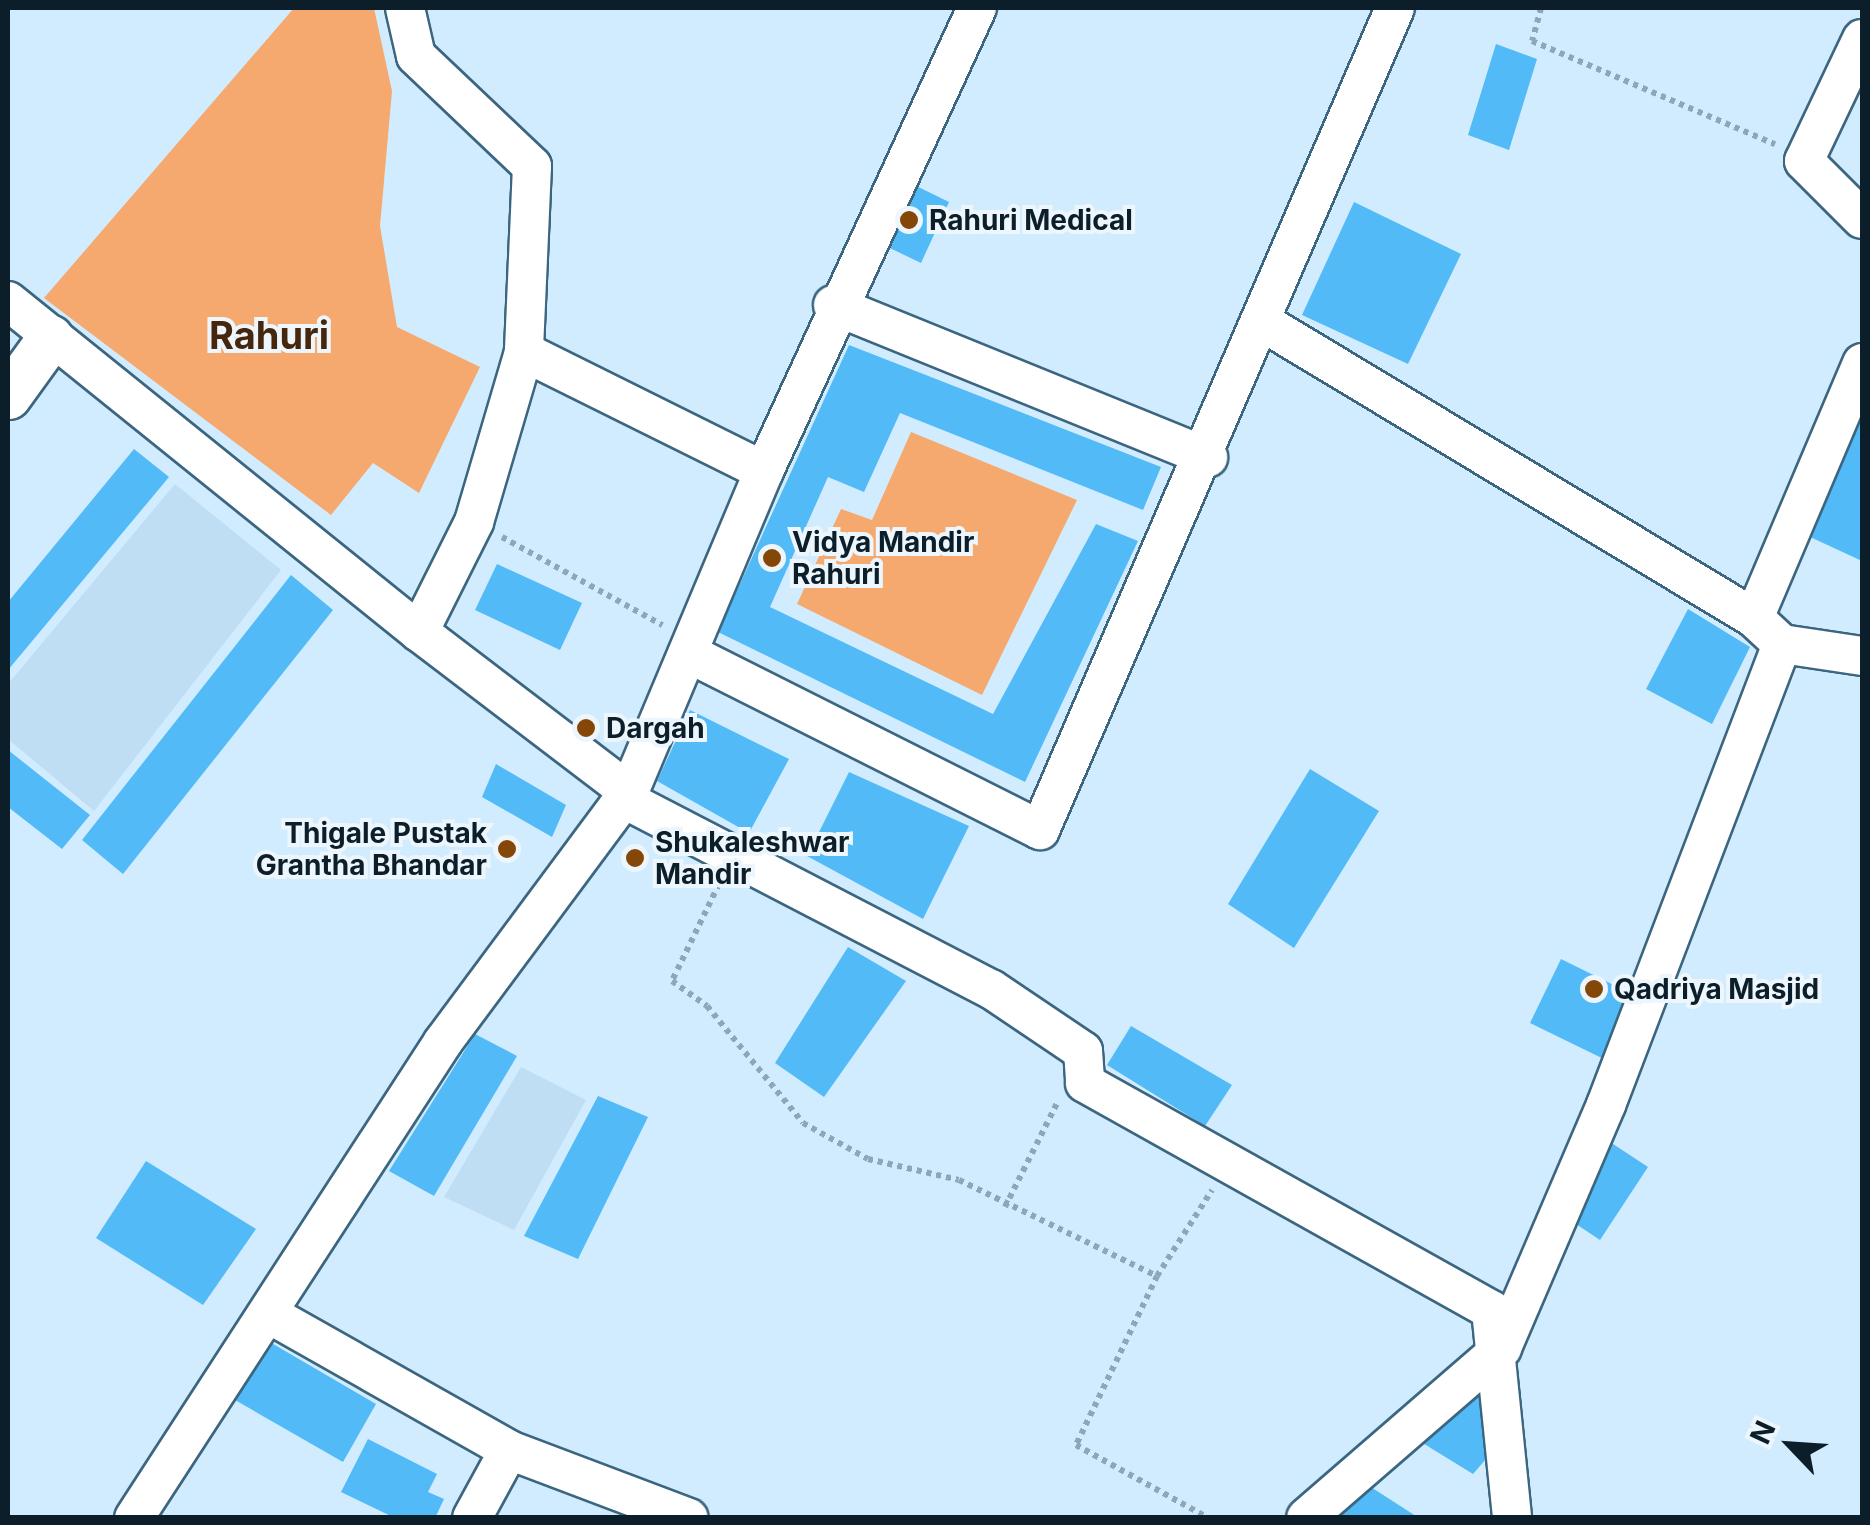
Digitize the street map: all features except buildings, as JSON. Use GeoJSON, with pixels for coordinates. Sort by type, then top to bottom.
{"type":"FeatureCollection","features":[{"type":"Feature","properties":{"kind":"street"},"geometry":{"type":"LineString","coordinates":[[405,8],[416,56],[532,166],[524,352],[474,522],[419,632]]}},
{"type":"Feature","properties":{"kind":"street"},"geometry":{"type":"LineString","coordinates":[[134,1518],[443,1042],[627,796],[833,305],[977,8]]}},
{"type":"Feature","properties":{"kind":"street"},"geometry":{"type":"LineString","coordinates":[[690,647],[1040,830],[1208,457],[1395,8]]}},
{"type":"Feature","properties":{"kind":"street"},"geometry":{"type":"LineString","coordinates":[[1862,39],[1804,161],[1862,218]]}},
{"type":"Feature","properties":{"kind":"street"},"geometry":{"type":"LineString","coordinates":[[8,301],[627,796],[733,856],[991,989],[1083,1051],[1085,1082],[1491,1310],[1502,1348],[1512,1518]]}},
{"type":"Feature","properties":{"kind":"street"},"geometry":{"type":"LineString","coordinates":[[833,305],[1208,457]]}},
{"type":"Feature","properties":{"kind":"street"},"geometry":{"type":"LineString","coordinates":[[1264,323],[1754,618],[1782,644],[1862,656]]}},
{"type":"Feature","properties":{"kind":"street"},"geometry":{"type":"LineString","coordinates":[[8,396],[50,338]]}},
{"type":"Feature","properties":{"kind":"street"},"geometry":{"type":"LineString","coordinates":[[524,352],[764,471]]}},
{"type":"Feature","properties":{"kind":"street"},"geometry":{"type":"LineString","coordinates":[[1754,618],[1862,363]]}},
{"type":"Feature","properties":{"kind":"street"},"geometry":{"type":"LineString","coordinates":[[1306,1518],[1502,1348],[1606,1105],[1782,644]]}},
{"type":"Feature","properties":{"kind":"street"},"geometry":{"type":"LineString","coordinates":[[269,1314],[509,1450],[690,1518]]}},
{"type":"Feature","properties":{"kind":"street"},"geometry":{"type":"LineString","coordinates":[[472,1518],[509,1450]]}},
{"type":"Feature","properties":{"kind":"path"},"geometry":{"type":"LineString","coordinates":[[1541,8],[1532,41],[1738,124],[1804,161]]}},
{"type":"Feature","properties":{"kind":"path"},"geometry":{"type":"LineString","coordinates":[[474,522],[690,647]]}},
{"type":"Feature","properties":{"kind":"path"},"geometry":{"type":"LineString","coordinates":[[733,856],[672,981],[707,1006],[804,1123],[868,1159],[959,1180],[1005,1207],[1157,1276]]}},
{"type":"Feature","properties":{"kind":"path"},"geometry":{"type":"LineString","coordinates":[[1005,1207],[1083,1051]]}},
{"type":"Feature","properties":{"kind":"path"},"geometry":{"type":"LineString","coordinates":[[1208,1518],[1076,1445],[1157,1276],[1230,1162]]}},
{"type":"Feature","properties":{"kind":"shaded area"},"geometry":{"type":"Polygon","coordinates":[[[294,8],[374,8],[392,91],[380,226],[397,327],[480,367],[419,493],[373,463],[331,515],[44,298],[294,8]]]}},
{"type":"Feature","properties":{"kind":"shaded area"},"geometry":{"type":"Polygon","coordinates":[[[911,432],[1077,500],[982,695],[797,604],[841,509],[872,520],[911,432]]]}},
{"type":"Feature","properties":{"kind":"shaded area"},"geometry":{"type":"Polygon","coordinates":[[[175,484],[281,570],[94,811],[8,739],[8,684],[175,484]]]}},
{"type":"Feature","properties":{"kind":"shaded area"},"geometry":{"type":"Polygon","coordinates":[[[521,1067],[586,1100],[514,1230],[444,1197],[521,1067]]]}},
{"type":"Feature","properties":{"kind":"place","name":"Rahuri Medical"},"geometry":{"type":"Point","coordinates":[909,220]}},
{"type":"Feature","properties":{"kind":"place","name":"Vidya Mandir Rahuri"},"geometry":{"type":"Point","coordinates":[772,558]}},
{"type":"Feature","properties":{"kind":"place","name":"Dargah"},"geometry":{"type":"Point","coordinates":[586,728]}},
{"type":"Feature","properties":{"kind":"place","name":"Thigale Pustak Grantha Bhandar"},"geometry":{"type":"Point","coordinates":[507,849]}},
{"type":"Feature","properties":{"kind":"place","name":"Shukaleshwar Mandir"},"geometry":{"type":"Point","coordinates":[635,858]}},
{"type":"Feature","properties":{"kind":"place","name":"Qadriya Masjid"},"geometry":{"type":"Point","coordinates":[1594,989]}},
{"type":"Feature","properties":{"kind":"district","name":"Rahuri"},"geometry":{"type":"Point","coordinates":[269,336]}}]}
